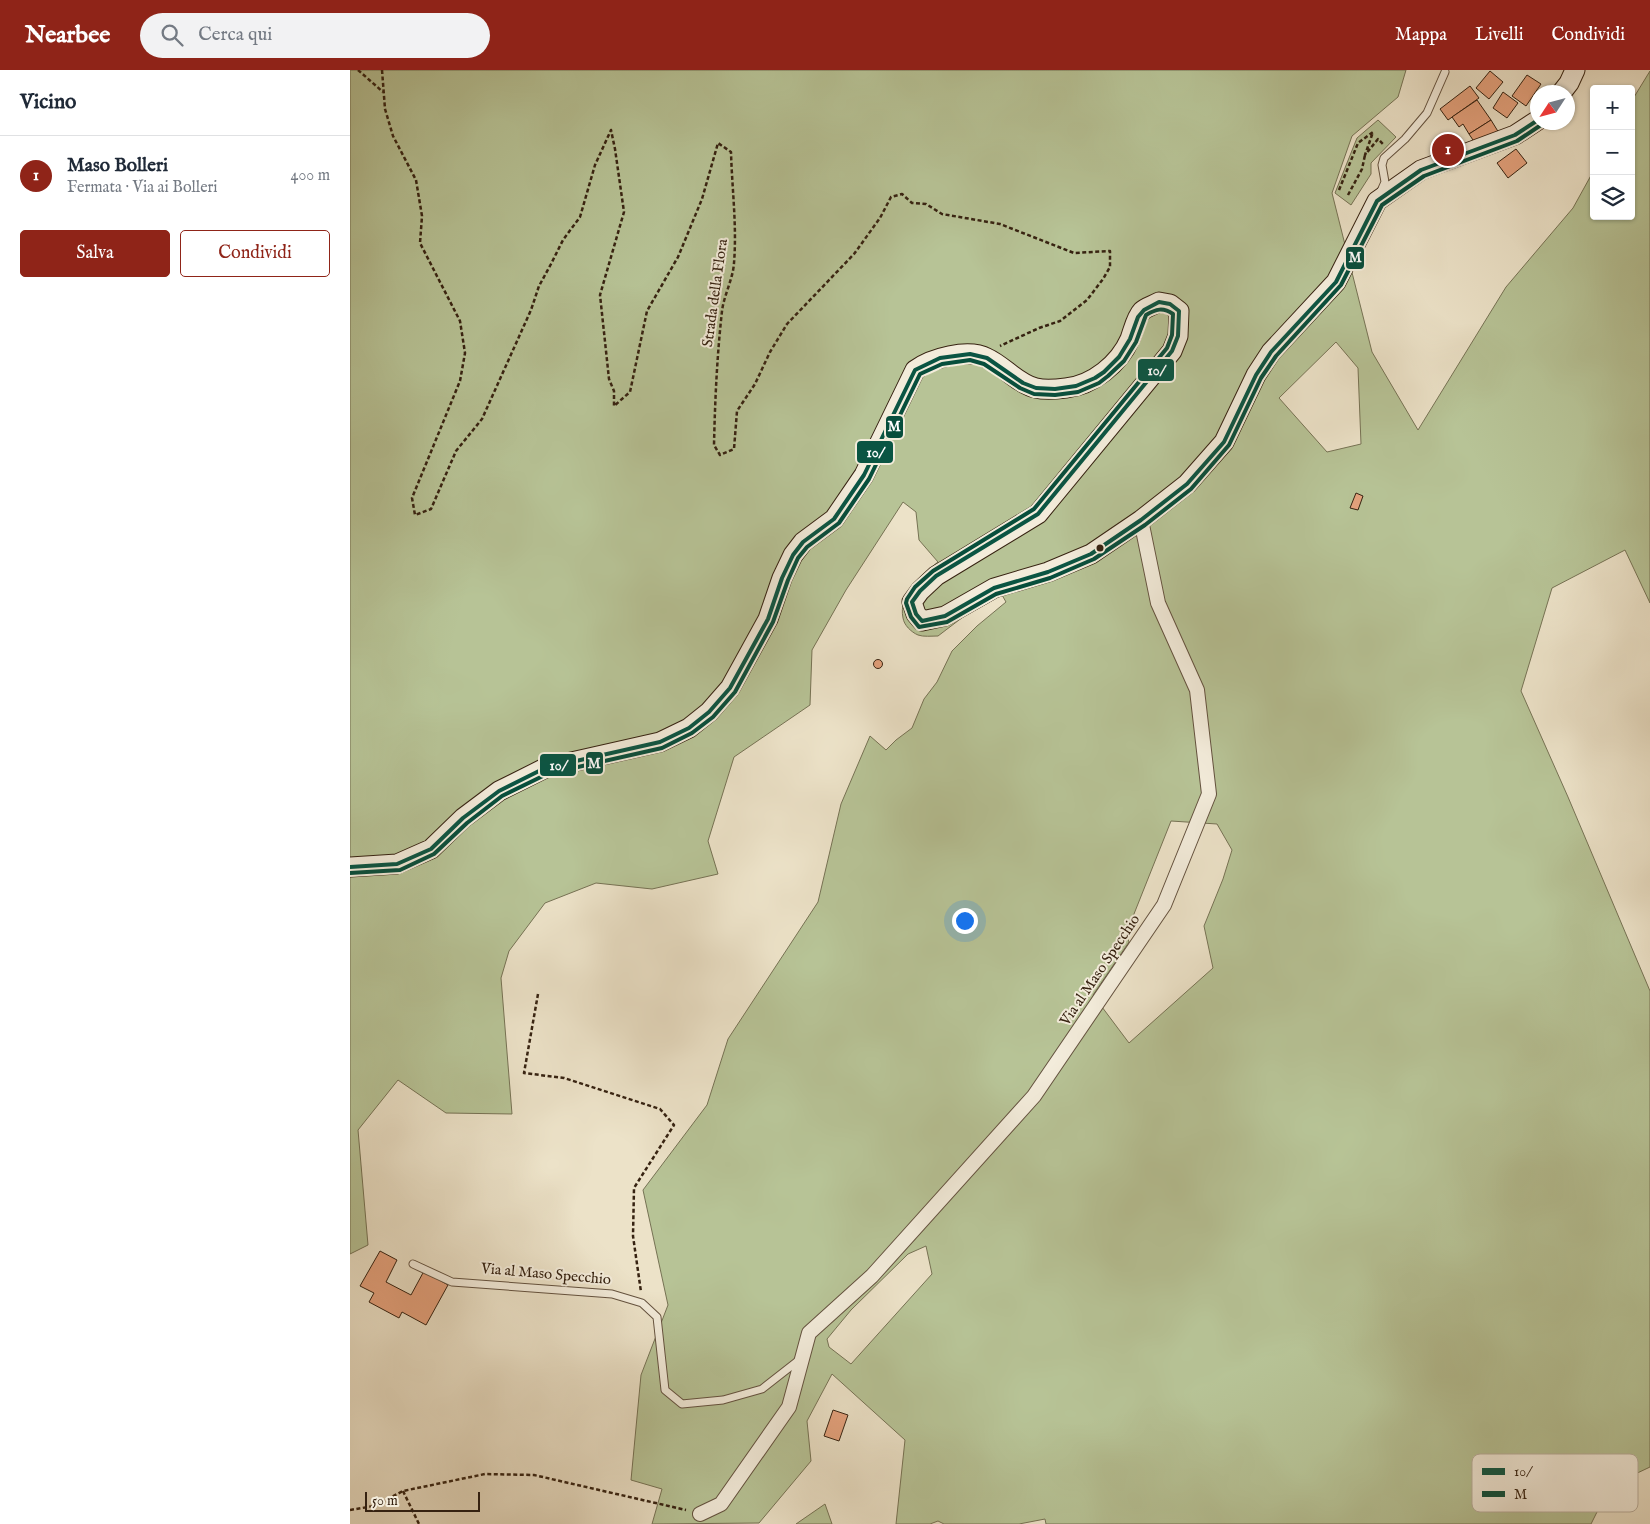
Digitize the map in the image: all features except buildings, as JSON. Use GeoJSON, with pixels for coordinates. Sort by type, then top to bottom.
{"type":"FeatureCollection","features":[{"type":"Feature","properties":{"kind":"street"},"geometry":{"type":"LineString","coordinates":[[1567,85],[1575,70]]}},
{"type":"Feature","properties":{"kind":"street"},"geometry":{"type":"LineString","coordinates":[[350,867],[397,864],[431,849],[463,818],[499,791],[545,768],[660,742],[689,728],[709,712],[730,688],[768,619],[782,578],[793,556],[802,542],[834,519],[864,475],[915,370],[925,363],[956,355],[969,354],[986,357],[1016,378],[1035,388],[1067,388],[1091,380],[1114,364],[1127,346],[1142,312],[1159,302],[1170,304],[1178,310],[1178,336],[1172,351],[1038,514],[936,576],[920,591],[912,602],[916,614],[922,621],[945,616],[994,588],[1048,572],[1091,554],[1141,520],[1187,484],[1224,442],[1256,375],[1271,352],[1336,282],[1377,201],[1422,170],[1515,135],[1530,125]]}},
{"type":"Feature","properties":{"kind":"street","name":"Via al Maso Specchio"},"geometry":{"type":"LineString","coordinates":[[700,1514],[721,1504],[789,1407],[808,1333],[872,1276],[1034,1096],[1164,905],[1209,794],[1197,690],[1158,603],[1141,520]]}},
{"type":"Feature","properties":{"kind":"lane"},"geometry":{"type":"LineString","coordinates":[[1377,201],[1385,182],[1382,165],[1384,158],[1405,139],[1427,113],[1445,72]]}},
{"type":"Feature","properties":{"kind":"lane","name":"Via al Maso Specchio"},"geometry":{"type":"LineString","coordinates":[[413,1264],[452,1282],[612,1294],[642,1303]]}},
{"type":"Feature","properties":{"kind":"lane"},"geometry":{"type":"LineString","coordinates":[[642,1303],[657,1317],[665,1390],[682,1404],[723,1400],[762,1389],[802,1359]]}},
{"type":"Feature","properties":{"kind":"path"},"geometry":{"type":"LineString","coordinates":[[358,70],[384,92]]}},
{"type":"Feature","properties":{"kind":"path","name":"Strada della Flora"},"geometry":{"type":"LineString","coordinates":[[382,70],[385,109],[393,136],[416,180],[422,216],[420,243],[460,321],[465,353],[460,381],[412,498],[415,515],[431,509],[456,451],[482,419],[531,310],[539,286],[563,240],[580,217],[596,165],[610,130],[615,149],[624,212],[600,295],[609,378],[614,391],[614,406],[630,392],[647,311],[678,257],[702,199],[718,143],[731,152],[736,221],[734,265],[723,308],[716,373],[714,445],[720,455],[734,449],[737,412],[755,384],[770,352],[787,324],[854,254],[880,218],[891,197],[902,194],[912,203],[926,204],[942,214],[1000,224],[1074,253],[1110,251],[1110,267],[1104,279],[1087,300],[1060,321],[1039,328],[988,351],[986,357]]}},
{"type":"Feature","properties":{"kind":"path"},"geometry":{"type":"LineString","coordinates":[[1339,190],[1358,143],[1373,132],[1362,170],[1348,195]]}},
{"type":"Feature","properties":{"kind":"path"},"geometry":{"type":"LineString","coordinates":[[1366,155],[1378,139]]}},
{"type":"Feature","properties":{"kind":"path"},"geometry":{"type":"LineString","coordinates":[[538,994],[524,1073],[564,1078],[660,1109],[674,1125],[634,1188],[633,1236],[642,1303]]}},
{"type":"Feature","properties":{"kind":"path"},"geometry":{"type":"LineString","coordinates":[[350,1510],[374,1506],[403,1490],[485,1474],[534,1475],[700,1514]]}},
{"type":"Feature","properties":{"kind":"path"},"geometry":{"type":"LineString","coordinates":[[403,1490],[419,1524]]}},
{"type":"Feature","properties":{"kind":"green space"},"geometry":{"type":"Polygon","coordinates":[[[350,70],[1406,70],[1398,97],[1352,136],[1332,193],[1372,352],[1418,430],[1506,287],[1573,208],[1590,177],[1590,220],[1635,220],[1635,95],[1650,71],[1650,603],[1625,550],[1552,588],[1521,691],[1650,991],[1650,1467],[1638,1473],[1638,1454],[1472,1454],[1472,1512],[1597,1512],[1591,1524],[1046,1524],[1045,1519],[1019,1524],[944,1524],[938,1521],[930,1524],[896,1524],[905,1440],[832,1374],[807,1421],[811,1461],[759,1523],[652,1524],[662,1489],[631,1480],[641,1375],[668,1305],[643,1190],[707,1105],[728,1039],[818,902],[841,804],[870,736],[886,750],[912,728],[924,699],[937,682],[952,651],[977,626],[1006,602],[1002,595],[963,617],[938,636],[920,636],[910,630],[903,618],[904,601],[918,579],[938,562],[919,540],[916,512],[903,502],[846,590],[812,650],[810,705],[734,757],[708,841],[718,874],[652,889],[596,883],[545,903],[509,951],[501,978],[512,1114],[446,1113],[398,1080],[358,1130],[368,1245],[350,1254],[350,70]],[[1336,342],[1279,398],[1327,452],[1361,444],[1358,368],[1336,342]],[[1171,821],[1126,934],[1129,942],[1093,995],[1129,1043],[1213,968],[1204,926],[1223,879],[1232,850],[1217,824],[1171,821]],[[926,1246],[908,1254],[851,1310],[827,1339],[829,1347],[851,1364],[932,1274],[926,1246]]]}},
{"type":"Feature","properties":{"kind":"green space"},"geometry":{"type":"Polygon","coordinates":[[[1378,120],[1396,137],[1371,163],[1371,174],[1351,205],[1335,193],[1357,138],[1378,120]]]}},
{"type":"Feature","properties":{"kind":"green space"},"geometry":{"type":"Polygon","coordinates":[[[825,1504],[832,1524],[796,1524],[825,1504]]]}},
{"type":"Feature","properties":{"kind":"transit line","name":"10/"},"geometry":{"type":"LineString","coordinates":[[350,867],[397,864],[431,849],[463,818],[499,791],[545,768],[660,742],[689,728],[709,712],[730,688],[768,619],[782,578],[793,555],[803,542],[834,519],[864,475],[915,370],[940,358],[970,354],[987,358],[1023,383],[1036,388],[1055,389],[1076,386],[1104,372],[1119,357],[1130,339],[1138,317],[1144,310],[1159,302],[1170,304],[1179,311],[1178,336],[1172,351],[1038,514],[936,576],[920,591],[912,602],[916,614],[922,621],[945,616],[994,588],[1048,572],[1091,554],[1141,520],[1187,484],[1224,442],[1256,375],[1271,352],[1336,282],[1377,201],[1421,170],[1515,135],[1530,125]]}},
{"type":"Feature","properties":{"kind":"transit line","name":"M"},"geometry":{"type":"LineString","coordinates":[[350,873],[400,870],[434,854],[467,823],[502,796],[547,774],[662,748],[692,733],[713,717],[735,692],[773,622],[798,558],[807,547],[839,523],[869,479],[920,374],[942,364],[970,360],[984,364],[1020,388],[1034,394],[1055,395],[1078,392],[1099,383],[1124,361],[1136,342],[1146,315],[1156,310],[1166,310],[1173,314],[1172,335],[1167,348],[1034,509],[933,571],[915,587],[906,603],[911,617],[919,627],[947,622],[996,594],[1050,578],[1094,559],[1145,525],[1191,489],[1229,445],[1261,378],[1276,356],[1341,285],[1382,205],[1424,176],[1517,141],[1534,130]]}},
{"type":"Feature","properties":{"kind":"place","name":"Maso Bolleri"},"geometry":{"type":"Point","coordinates":[1448,150]}}]}
